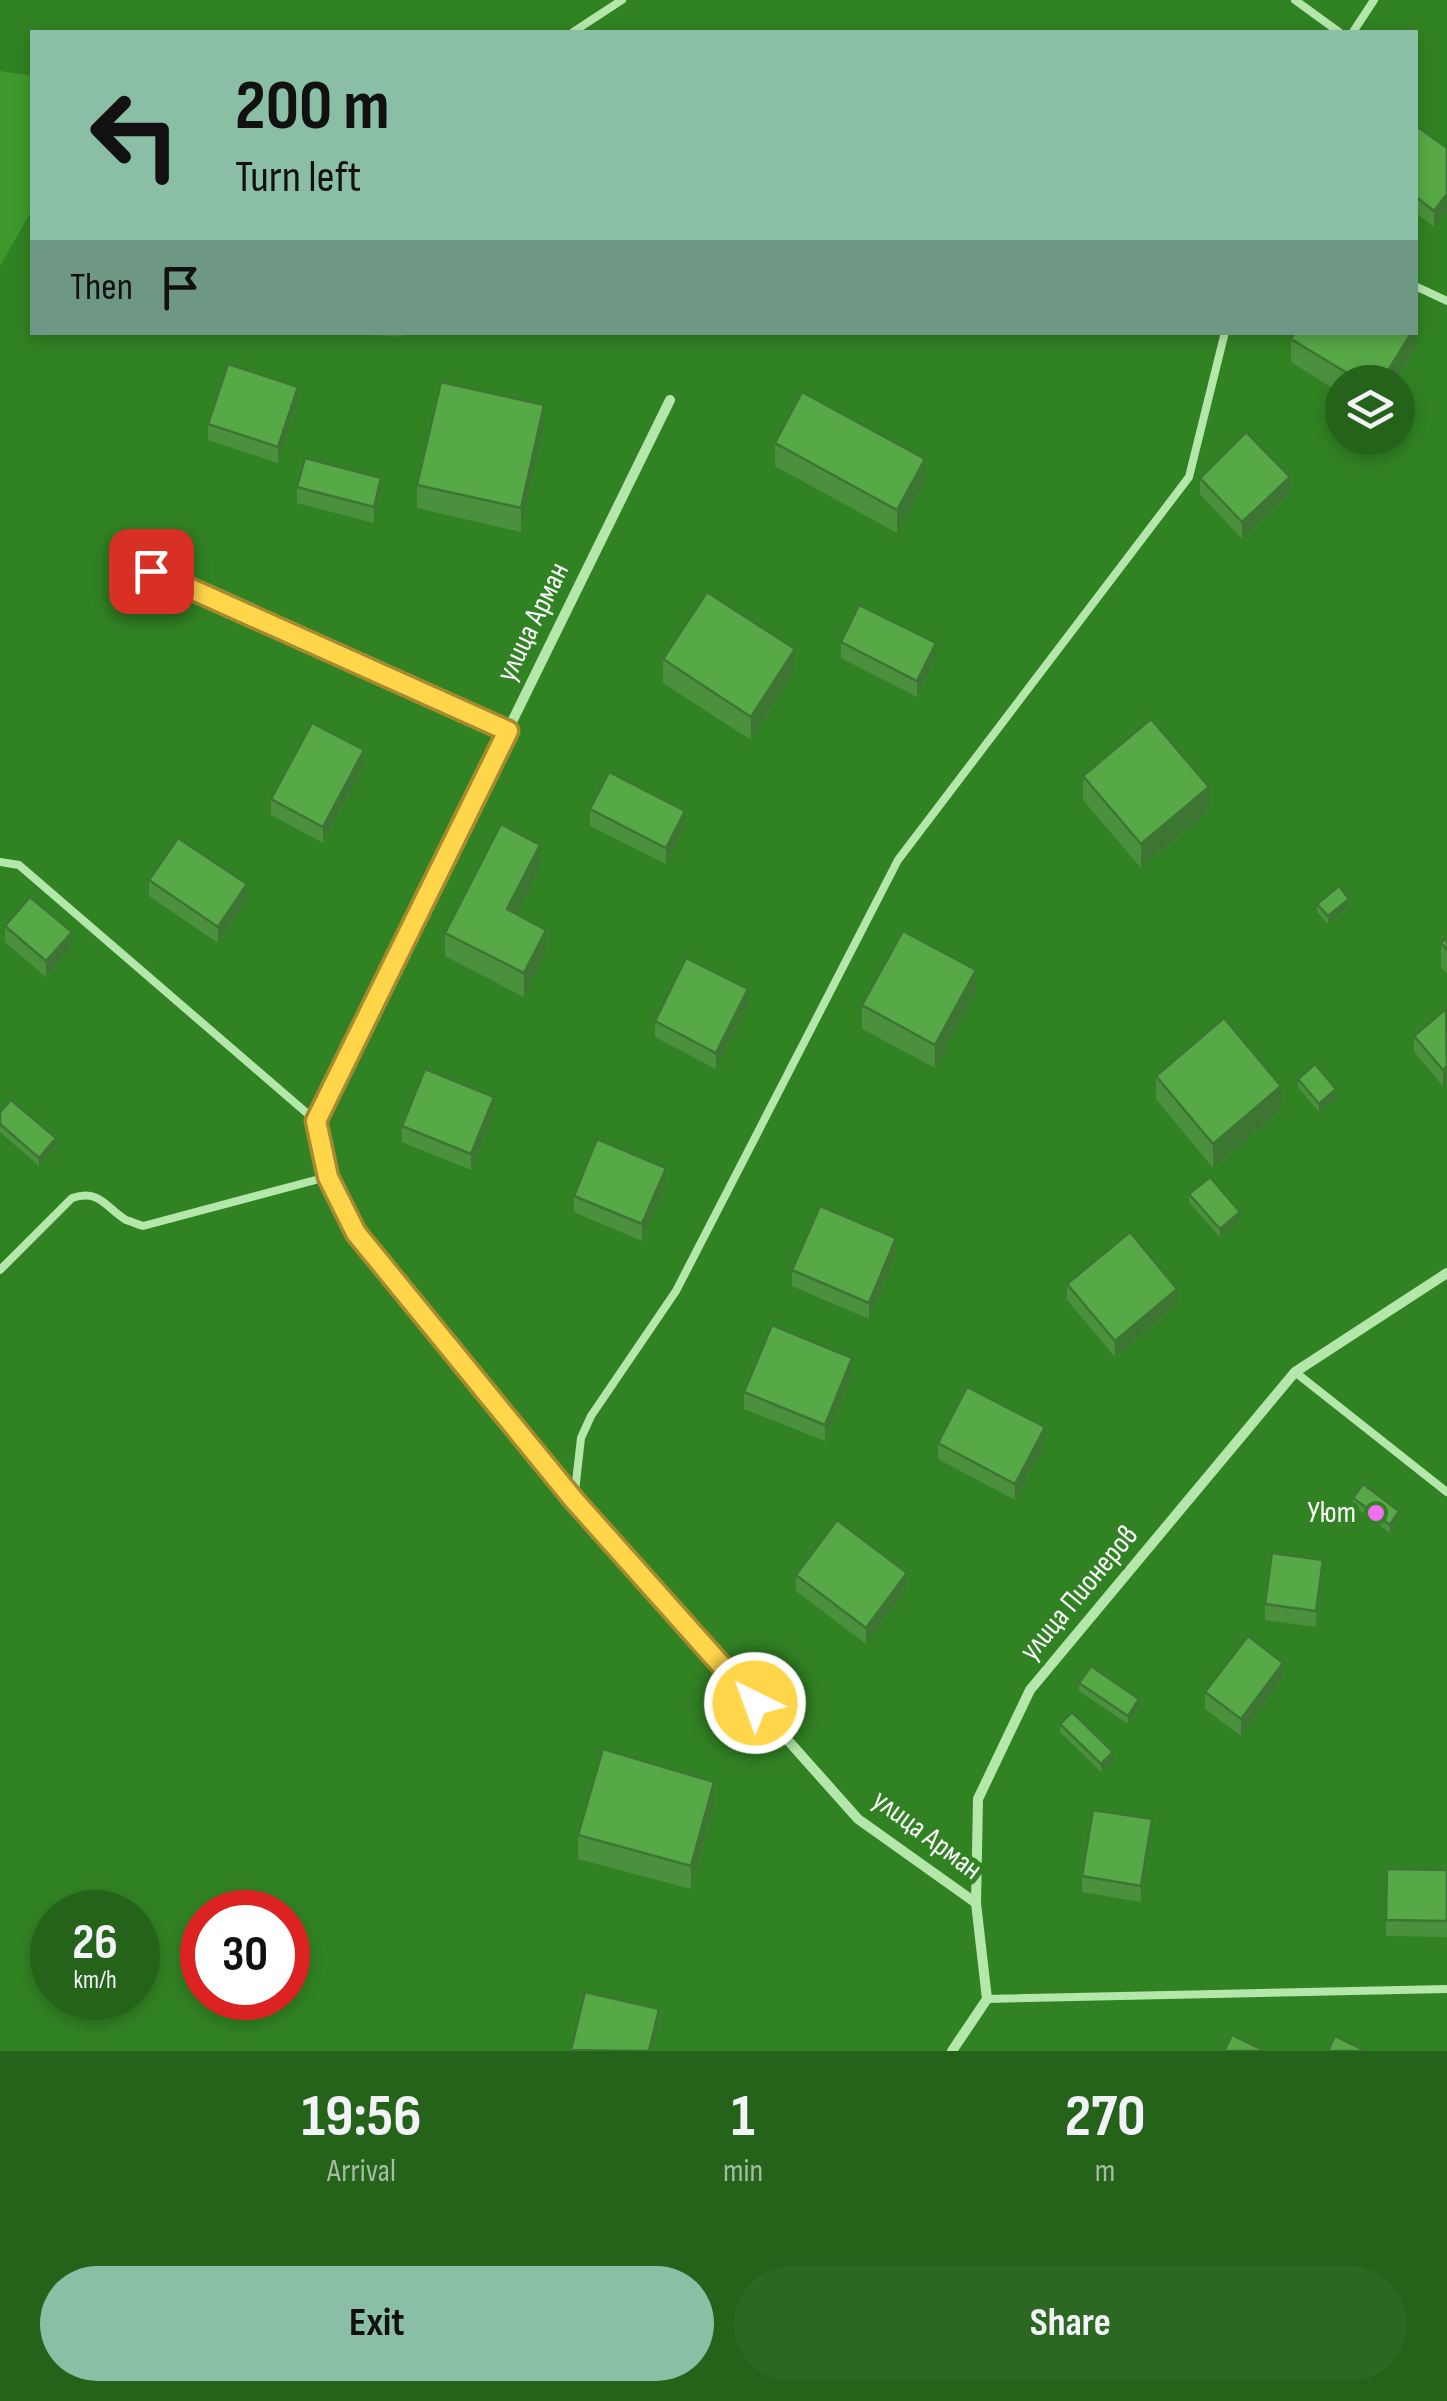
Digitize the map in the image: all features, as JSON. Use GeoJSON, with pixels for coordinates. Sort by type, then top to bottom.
{"type":"FeatureCollection","features":[{"type":"Feature","properties":{"kind":"street","name":"улица Арман"},"geometry":{"type":"LineString","coordinates":[[670,400],[316,1121],[328,1177],[356,1233],[574,1500],[858,1819],[976,1903]]}},
{"type":"Feature","properties":{"kind":"street","name":"улица Пионеров"},"geometry":{"type":"LineString","coordinates":[[987,1999],[976,1903],[978,1798],[1030,1690],[1295,1372],[1447,1273]]}},
{"type":"Feature","properties":{"kind":"street"},"geometry":{"type":"LineString","coordinates":[[952,2051],[987,1999]]}},
{"type":"Feature","properties":{"kind":"lane"},"geometry":{"type":"LineString","coordinates":[[576,30],[622,0]]}},
{"type":"Feature","properties":{"kind":"lane"},"geometry":{"type":"LineString","coordinates":[[1295,0],[1335,30]]}},
{"type":"Feature","properties":{"kind":"lane"},"geometry":{"type":"LineString","coordinates":[[1354,30],[1374,0]]}},
{"type":"Feature","properties":{"kind":"lane"},"geometry":{"type":"LineString","coordinates":[[1418,288],[1447,302]]}},
{"type":"Feature","properties":{"kind":"lane"},"geometry":{"type":"LineString","coordinates":[[574,1500],[581,1438],[591,1416],[676,1292],[898,860],[1190,477],[1223,335]]}},
{"type":"Feature","properties":{"kind":"lane"},"geometry":{"type":"LineString","coordinates":[[151,571],[508,731]]}},
{"type":"Feature","properties":{"kind":"lane"},"geometry":{"type":"LineString","coordinates":[[0,862],[19,865],[316,1121]]}},
{"type":"Feature","properties":{"kind":"lane"},"geometry":{"type":"LineString","coordinates":[[0,1270],[72,1198],[86,1194],[102,1200],[126,1220],[143,1226],[328,1177]]}},
{"type":"Feature","properties":{"kind":"lane"},"geometry":{"type":"LineString","coordinates":[[1295,1372],[1447,1492]]}},
{"type":"Feature","properties":{"kind":"lane"},"geometry":{"type":"LineString","coordinates":[[987,1999],[1447,1989]]}},
{"type":"Feature","properties":{"kind":"green space"},"geometry":{"type":"Polygon","coordinates":[[[0,71],[30,76],[30,214],[0,266],[0,71]]]}},
{"type":"Feature","properties":{"kind":"building"},"geometry":{"type":"Polygon","coordinates":[[[1418,127],[1447,148],[1447,194],[1434,211],[1418,198],[1418,127]]]}},
{"type":"Feature","properties":{"kind":"building"},"geometry":{"type":"Polygon","coordinates":[[[1293,335],[1410,335],[1392,365],[1334,365],[1291,339],[1293,335]]]}},
{"type":"Feature","properties":{"kind":"building"},"geometry":{"type":"Polygon","coordinates":[[[228,364],[298,387],[278,447],[208,424],[228,364]]]}},
{"type":"Feature","properties":{"kind":"building"},"geometry":{"type":"Polygon","coordinates":[[[441,382],[544,405],[521,508],[417,485],[441,382]]]}},
{"type":"Feature","properties":{"kind":"building"},"geometry":{"type":"Polygon","coordinates":[[[802,392],[925,459],[897,510],[775,443],[802,392]]]}},
{"type":"Feature","properties":{"kind":"building"},"geometry":{"type":"Polygon","coordinates":[[[1246,432],[1290,477],[1242,522],[1200,478],[1246,432]]]}},
{"type":"Feature","properties":{"kind":"building"},"geometry":{"type":"Polygon","coordinates":[[[305,458],[381,478],[374,507],[297,487],[305,458]]]}},
{"type":"Feature","properties":{"kind":"building"},"geometry":{"type":"Polygon","coordinates":[[[707,592],[795,649],[751,717],[663,659],[707,592]]]}},
{"type":"Feature","properties":{"kind":"building"},"geometry":{"type":"Polygon","coordinates":[[[859,605],[936,643],[917,681],[841,642],[859,605]]]}},
{"type":"Feature","properties":{"kind":"building"},"geometry":{"type":"Polygon","coordinates":[[[1151,719],[1209,787],[1141,844],[1083,776],[1151,719]]]}},
{"type":"Feature","properties":{"kind":"building"},"geometry":{"type":"Polygon","coordinates":[[[312,723],[364,750],[323,827],[271,799],[312,723]]]}},
{"type":"Feature","properties":{"kind":"building"},"geometry":{"type":"Polygon","coordinates":[[[609,772],[685,811],[666,848],[590,809],[609,772]]]}},
{"type":"Feature","properties":{"kind":"building"},"geometry":{"type":"Polygon","coordinates":[[[501,824],[540,845],[507,909],[546,930],[524,973],[445,933],[501,824]]]}},
{"type":"Feature","properties":{"kind":"building"},"geometry":{"type":"Polygon","coordinates":[[[178,838],[247,884],[218,927],[149,880],[178,838]]]}},
{"type":"Feature","properties":{"kind":"building"},"geometry":{"type":"Polygon","coordinates":[[[1339,886],[1349,899],[1328,916],[1317,904],[1339,886]]]}},
{"type":"Feature","properties":{"kind":"building"},"geometry":{"type":"Polygon","coordinates":[[[30,897],[72,932],[46,961],[5,926],[30,897]]]}},
{"type":"Feature","properties":{"kind":"building"},"geometry":{"type":"Polygon","coordinates":[[[903,931],[976,970],[935,1045],[862,1005],[903,931]]]}},
{"type":"Feature","properties":{"kind":"building"},"geometry":{"type":"Polygon","coordinates":[[[686,958],[748,989],[716,1053],[655,1021],[686,958]]]}},
{"type":"Feature","properties":{"kind":"building"},"geometry":{"type":"Polygon","coordinates":[[[1446,1009],[1447,1066],[1443,1070],[1414,1036],[1446,1009]]]}},
{"type":"Feature","properties":{"kind":"building"},"geometry":{"type":"Polygon","coordinates":[[[1224,1018],[1281,1086],[1213,1144],[1156,1076],[1224,1018]]]}},
{"type":"Feature","properties":{"kind":"building"},"geometry":{"type":"Polygon","coordinates":[[[1315,1064],[1336,1089],[1319,1104],[1298,1079],[1315,1064]]]}},
{"type":"Feature","properties":{"kind":"building"},"geometry":{"type":"Polygon","coordinates":[[[425,1069],[494,1097],[471,1154],[402,1126],[425,1069]]]}},
{"type":"Feature","properties":{"kind":"building"},"geometry":{"type":"Polygon","coordinates":[[[11,1100],[56,1138],[39,1158],[0,1124],[0,1112],[11,1100]]]}},
{"type":"Feature","properties":{"kind":"building"},"geometry":{"type":"Polygon","coordinates":[[[597,1139],[666,1168],[642,1224],[574,1196],[597,1139]]]}},
{"type":"Feature","properties":{"kind":"building"},"geometry":{"type":"Polygon","coordinates":[[[1210,1177],[1240,1212],[1220,1229],[1189,1194],[1210,1177]]]}},
{"type":"Feature","properties":{"kind":"building"},"geometry":{"type":"Polygon","coordinates":[[[820,1206],[896,1238],[869,1303],[792,1270],[820,1206]]]}},
{"type":"Feature","properties":{"kind":"building"},"geometry":{"type":"Polygon","coordinates":[[[1130,1232],[1177,1289],[1115,1341],[1067,1284],[1130,1232]]]}},
{"type":"Feature","properties":{"kind":"building"},"geometry":{"type":"Polygon","coordinates":[[[772,1325],[852,1358],[825,1425],[744,1392],[772,1325]]]}},
{"type":"Feature","properties":{"kind":"building"},"geometry":{"type":"Polygon","coordinates":[[[967,1387],[1045,1427],[1015,1484],[938,1443],[967,1387]]]}},
{"type":"Feature","properties":{"kind":"building"},"geometry":{"type":"Polygon","coordinates":[[[1363,1484],[1399,1511],[1390,1525],[1353,1498],[1363,1484]]]}},
{"type":"Feature","properties":{"kind":"building"},"geometry":{"type":"Polygon","coordinates":[[[837,1520],[907,1573],[866,1628],[796,1575],[837,1520]]]}},
{"type":"Feature","properties":{"kind":"building"},"geometry":{"type":"Polygon","coordinates":[[[1272,1553],[1323,1560],[1316,1611],[1265,1604],[1272,1553]]]}},
{"type":"Feature","properties":{"kind":"building"},"geometry":{"type":"Polygon","coordinates":[[[1248,1636],[1283,1663],[1241,1719],[1205,1692],[1248,1636]]]}},
{"type":"Feature","properties":{"kind":"building"},"geometry":{"type":"Polygon","coordinates":[[[1091,1666],[1139,1699],[1128,1716],[1079,1683],[1091,1666]]]}},
{"type":"Feature","properties":{"kind":"building"},"geometry":{"type":"Polygon","coordinates":[[[1072,1712],[1113,1752],[1101,1764],[1060,1724],[1072,1712]]]}},
{"type":"Feature","properties":{"kind":"building"},"geometry":{"type":"Polygon","coordinates":[[[603,1749],[714,1782],[691,1866],[578,1835],[603,1749]]]}},
{"type":"Feature","properties":{"kind":"building"},"geometry":{"type":"Polygon","coordinates":[[[1093,1810],[1152,1819],[1141,1886],[1082,1876],[1093,1810]]]}},
{"type":"Feature","properties":{"kind":"building"},"geometry":{"type":"Polygon","coordinates":[[[1387,1869],[1447,1870],[1447,1921],[1386,1920],[1387,1869]]]}},
{"type":"Feature","properties":{"kind":"building"},"geometry":{"type":"Polygon","coordinates":[[[585,1992],[659,2009],[649,2051],[571,2050],[585,1992]]]}},
{"type":"Feature","properties":{"kind":"building"},"geometry":{"type":"Polygon","coordinates":[[[1232,2035],[1265,2051],[1224,2051],[1232,2035]]]}},
{"type":"Feature","properties":{"kind":"building"},"geometry":{"type":"Polygon","coordinates":[[[1335,2036],[1366,2051],[1328,2051],[1335,2036]]]}},
{"type":"Feature","properties":{"kind":"place","name":"Уют"},"geometry":{"type":"Point","coordinates":[1376,1513]}},
{"type":"Feature","properties":{"kind":"route"},"geometry":{"type":"LineString","coordinates":[[151,571],[508,731],[316,1121],[328,1177],[356,1233],[574,1500],[755,1703]]}}]}
